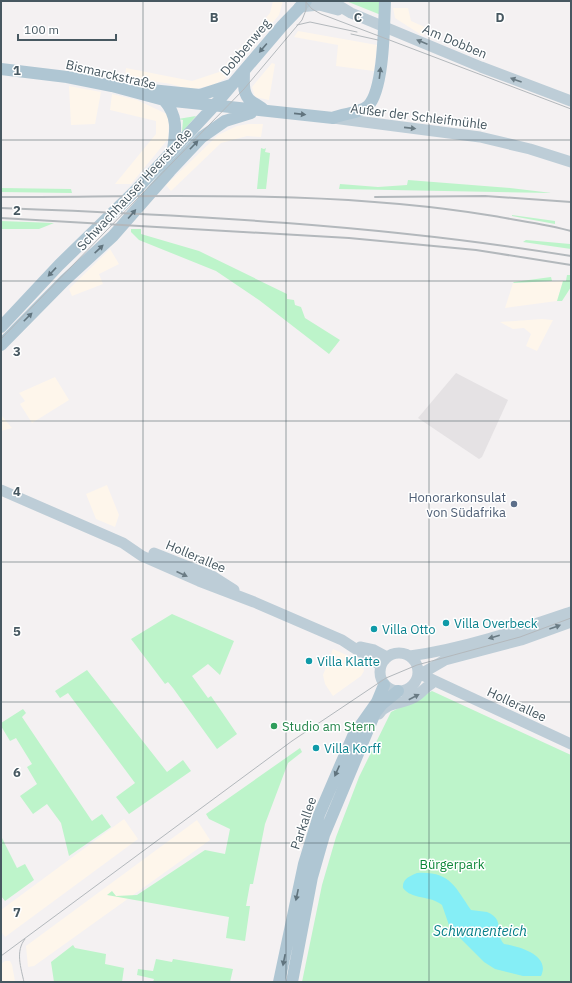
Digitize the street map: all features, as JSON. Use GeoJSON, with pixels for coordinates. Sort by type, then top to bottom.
{"type":"FeatureCollection","features":[{"type":"Feature","properties":{"kind":"main road","name":"Am Dobben"},"geometry":{"type":"LineString","coordinates":[[331,1],[345,8],[351,13],[481,67],[571,101]]}},
{"type":"Feature","properties":{"kind":"main road"},"geometry":{"type":"LineString","coordinates":[[334,118],[360,111],[372,100],[380,74],[385,1]]}},
{"type":"Feature","properties":{"kind":"main road","name":"Dobbenweg"},"geometry":{"type":"LineString","coordinates":[[214,106],[290,17],[299,3],[319,5],[351,13]]}},
{"type":"Feature","properties":{"kind":"main road","name":"Bismarckstraße"},"geometry":{"type":"LineString","coordinates":[[1,69],[67,77],[112,86],[164,100],[214,106]]}},
{"type":"Feature","properties":{"kind":"main road"},"geometry":{"type":"LineString","coordinates":[[244,71],[245,93],[252,102],[258,104],[263,111]]}},
{"type":"Feature","properties":{"kind":"main road"},"geometry":{"type":"LineString","coordinates":[[112,86],[192,95],[210,93],[232,85]]}},
{"type":"Feature","properties":{"kind":"main road"},"geometry":{"type":"LineString","coordinates":[[164,100],[173,111],[175,118],[173,150]]}},
{"type":"Feature","properties":{"kind":"main road","name":"Außer der Schleifmühle"},"geometry":{"type":"LineString","coordinates":[[214,106],[334,118],[480,137],[530,149],[571,162]]}},
{"type":"Feature","properties":{"kind":"main road","name":"Schwachhauser Heerstraße"},"geometry":{"type":"LineString","coordinates":[[1,327],[59,265],[137,190],[214,106]]}},
{"type":"Feature","properties":{"kind":"main road","name":"Außer der Schleifmühle"},"geometry":{"type":"LineString","coordinates":[[221,123],[263,111]]}},
{"type":"Feature","properties":{"kind":"main road","name":"Schwachhauser Heerstraße"},"geometry":{"type":"LineString","coordinates":[[1,345],[64,281],[113,236],[200,139],[221,123]]}},
{"type":"Feature","properties":{"kind":"main road","name":"Hollerallee"},"geometry":{"type":"LineString","coordinates":[[1,490],[123,543],[144,549],[208,574],[254,602],[348,643],[384,661]]}},
{"type":"Feature","properties":{"kind":"main road"},"geometry":{"type":"LineString","coordinates":[[410,656],[416,664],[418,672],[414,684],[408,689],[398,691],[392,690],[384,685],[379,674],[384,661],[400,652],[410,656],[442,651],[518,630],[571,612]]}},
{"type":"Feature","properties":{"kind":"main road"},"geometry":{"type":"LineString","coordinates":[[418,672],[426,670],[445,660],[521,640],[571,622]]}},
{"type":"Feature","properties":{"kind":"main road","name":"Hollerallee"},"geometry":{"type":"LineString","coordinates":[[418,672],[451,689],[571,744]]}},
{"type":"Feature","properties":{"kind":"main road","name":"Hollerallee"},"geometry":{"type":"LineString","coordinates":[[414,684],[431,684],[451,689]]}},
{"type":"Feature","properties":{"kind":"main road"},"geometry":{"type":"LineString","coordinates":[[373,720],[384,708],[413,698],[431,684]]}},
{"type":"Feature","properties":{"kind":"main road","name":"Parkallee"},"geometry":{"type":"LineString","coordinates":[[279,982],[304,864],[319,815],[353,736],[377,702],[384,685]]}},
{"type":"Feature","properties":{"kind":"main road","name":"Parkallee"},"geometry":{"type":"LineString","coordinates":[[292,982],[312,877],[324,836],[373,720],[382,704],[398,691]]}},
{"type":"Feature","properties":{"kind":"shaded area"},"geometry":{"type":"Polygon","coordinates":[[[273,1],[283,1],[279,15],[226,78],[213,85],[191,90],[171,84],[125,77],[126,68],[192,81],[219,72],[270,13],[273,1]]]}},
{"type":"Feature","properties":{"kind":"shaded area"},"geometry":{"type":"Polygon","coordinates":[[[393,8],[408,8],[411,21],[427,28],[423,36],[395,18],[393,8]]]}},
{"type":"Feature","properties":{"kind":"shaded area"},"geometry":{"type":"Polygon","coordinates":[[[298,31],[377,45],[374,71],[336,66],[338,45],[294,37],[298,31]]]}},
{"type":"Feature","properties":{"kind":"shaded area"},"geometry":{"type":"Polygon","coordinates":[[[272,63],[275,64],[269,100],[255,97],[252,87],[272,63]]]}},
{"type":"Feature","properties":{"kind":"shaded area"},"geometry":{"type":"Polygon","coordinates":[[[69,86],[101,92],[95,124],[71,125],[69,86]]]}},
{"type":"Feature","properties":{"kind":"shaded area"},"geometry":{"type":"Polygon","coordinates":[[[112,94],[137,100],[169,115],[168,139],[131,184],[115,184],[156,134],[156,121],[110,110],[112,94]]]}},
{"type":"Feature","properties":{"kind":"shaded area"},"geometry":{"type":"Polygon","coordinates":[[[263,124],[261,137],[247,136],[221,143],[171,191],[166,185],[218,135],[237,126],[263,124]]]}},
{"type":"Feature","properties":{"kind":"shaded area"},"geometry":{"type":"Polygon","coordinates":[[[110,249],[119,264],[99,274],[103,284],[72,296],[69,289],[110,249]]]}},
{"type":"Feature","properties":{"kind":"shaded area"},"geometry":{"type":"Polygon","coordinates":[[[563,281],[557,301],[505,308],[513,283],[563,281]]]}},
{"type":"Feature","properties":{"kind":"shaded area"},"geometry":{"type":"Polygon","coordinates":[[[542,319],[553,320],[537,351],[526,346],[531,334],[524,328],[513,329],[500,322],[542,319]]]}},
{"type":"Feature","properties":{"kind":"shaded area"},"geometry":{"type":"Polygon","coordinates":[[[456,373],[508,400],[482,457],[479,459],[418,418],[456,373]]]}},
{"type":"Feature","properties":{"kind":"shaded area"},"geometry":{"type":"Polygon","coordinates":[[[55,377],[69,400],[32,423],[20,404],[25,401],[19,393],[55,377]]]}},
{"type":"Feature","properties":{"kind":"shaded area"},"geometry":{"type":"Polygon","coordinates":[[[1,415],[12,428],[1,431],[1,415]]]}},
{"type":"Feature","properties":{"kind":"shaded area"},"geometry":{"type":"Polygon","coordinates":[[[107,485],[119,515],[115,527],[96,519],[86,494],[107,485]]]}},
{"type":"Feature","properties":{"kind":"shaded area"},"geometry":{"type":"Polygon","coordinates":[[[333,649],[360,661],[363,665],[364,671],[361,676],[333,696],[325,684],[323,675],[333,649]]]}},
{"type":"Feature","properties":{"kind":"shaded area"},"geometry":{"type":"Polygon","coordinates":[[[124,819],[138,839],[5,937],[1,931],[1,910],[124,819]]]}},
{"type":"Feature","properties":{"kind":"shaded area"},"geometry":{"type":"Polygon","coordinates":[[[197,820],[210,840],[34,966],[28,967],[26,946],[197,820]]]}},
{"type":"Feature","properties":{"kind":"shaded area"},"geometry":{"type":"Polygon","coordinates":[[[5,961],[10,961],[12,965],[15,981],[13,982],[1,982],[1,964],[5,961]]]}},
{"type":"Feature","properties":{"kind":"green space"},"geometry":{"type":"Polygon","coordinates":[[[346,1],[381,1],[381,15],[346,1]]]}},
{"type":"Feature","properties":{"kind":"green space"},"geometry":{"type":"Polygon","coordinates":[[[196,116],[178,137],[178,132],[182,132],[183,120],[178,119],[196,116]]]}},
{"type":"Feature","properties":{"kind":"green space"},"geometry":{"type":"Polygon","coordinates":[[[261,148],[266,148],[265,152],[270,153],[266,189],[257,189],[261,148]]]}},
{"type":"Feature","properties":{"kind":"green space"},"geometry":{"type":"Polygon","coordinates":[[[408,180],[510,188],[552,193],[339,189],[340,184],[378,187],[407,185],[408,180]]]}},
{"type":"Feature","properties":{"kind":"green space"},"geometry":{"type":"Polygon","coordinates":[[[1,188],[71,189],[72,193],[1,192],[1,188]]]}},
{"type":"Feature","properties":{"kind":"green space"},"geometry":{"type":"Polygon","coordinates":[[[512,216],[555,221],[555,224],[512,216]]]}},
{"type":"Feature","properties":{"kind":"green space"},"geometry":{"type":"Polygon","coordinates":[[[1,221],[54,223],[39,229],[1,229],[1,221]]]}},
{"type":"Feature","properties":{"kind":"green space"},"geometry":{"type":"Polygon","coordinates":[[[131,229],[141,229],[141,234],[199,251],[287,294],[287,299],[294,300],[295,305],[301,307],[305,318],[340,340],[329,354],[259,300],[216,271],[139,240],[131,232],[131,229]]]}},
{"type":"Feature","properties":{"kind":"green space"},"geometry":{"type":"Polygon","coordinates":[[[526,240],[570,244],[571,249],[523,242],[526,240]]]}},
{"type":"Feature","properties":{"kind":"green space"},"geometry":{"type":"Polygon","coordinates":[[[567,275],[571,275],[571,287],[562,301],[557,301],[563,281],[566,281],[567,275]]]}},
{"type":"Feature","properties":{"kind":"green space"},"geometry":{"type":"Polygon","coordinates":[[[551,277],[552,281],[513,283],[514,282],[551,277]]]}},
{"type":"Feature","properties":{"kind":"green space"},"geometry":{"type":"Polygon","coordinates":[[[172,614],[234,641],[220,675],[208,664],[192,676],[208,698],[211,696],[237,734],[217,749],[173,688],[168,682],[165,684],[131,639],[172,614]]]}},
{"type":"Feature","properties":{"kind":"green space"},"geometry":{"type":"Polygon","coordinates":[[[87,670],[167,772],[183,760],[191,771],[129,814],[116,797],[135,783],[68,693],[60,698],[55,691],[87,670]]]}},
{"type":"Feature","properties":{"kind":"green space","name":"Bürgerpark"},"geometry":{"type":"Polygon","coordinates":[[[432,691],[571,755],[571,982],[302,982],[322,885],[336,837],[359,777],[391,712],[432,691]]]}},
{"type":"Feature","properties":{"kind":"green space"},"geometry":{"type":"Polygon","coordinates":[[[23,709],[26,713],[22,717],[92,821],[102,814],[111,827],[69,856],[61,823],[47,804],[33,814],[20,796],[37,784],[27,767],[32,764],[16,738],[10,741],[1,726],[1,723],[23,709]]]}},
{"type":"Feature","properties":{"kind":"green space"},"geometry":{"type":"Polygon","coordinates":[[[300,748],[302,752],[288,763],[265,824],[253,884],[250,884],[246,906],[250,906],[245,941],[226,938],[229,917],[107,895],[112,891],[116,896],[137,895],[205,850],[225,854],[230,829],[209,819],[206,814],[300,748]]]}},
{"type":"Feature","properties":{"kind":"green space"},"geometry":{"type":"Polygon","coordinates":[[[1,836],[17,868],[25,864],[34,880],[5,901],[1,896],[1,836]]]}},
{"type":"Feature","properties":{"kind":"green space"},"geometry":{"type":"Polygon","coordinates":[[[73,945],[75,948],[106,954],[105,964],[124,968],[122,982],[54,982],[51,962],[73,945]]]}},
{"type":"Feature","properties":{"kind":"green space"},"geometry":{"type":"Polygon","coordinates":[[[156,959],[172,962],[173,959],[233,969],[230,982],[153,982],[154,979],[137,975],[138,969],[153,971],[156,959]]]}},
{"type":"Feature","properties":{"kind":"water","name":"Schwanenteich"},"geometry":{"type":"Polygon","coordinates":[[[417,873],[428,873],[444,878],[456,888],[471,910],[487,912],[493,915],[498,923],[501,940],[504,944],[525,949],[538,957],[542,962],[543,969],[541,976],[523,976],[495,969],[484,962],[450,928],[442,905],[432,900],[411,894],[403,888],[405,880],[417,873]]]}},
{"type":"Feature","properties":{"kind":"tram line"},"geometry":{"type":"LineString","coordinates":[[305,1],[312,9],[321,14],[571,109]]}},
{"type":"Feature","properties":{"kind":"tram line"},"geometry":{"type":"LineString","coordinates":[[1,339],[244,89],[302,20],[306,10],[306,1]]}},
{"type":"Feature","properties":{"kind":"tram line"},"geometry":{"type":"LineString","coordinates":[[297,25],[310,22],[357,32]]}},
{"type":"Feature","properties":{"kind":"tram line"},"geometry":{"type":"LineString","coordinates":[[351,34],[378,40]]}},
{"type":"Feature","properties":{"kind":"tram line"},"geometry":{"type":"LineString","coordinates":[[1,956],[292,741],[386,678],[417,665],[520,637],[571,618]]}},
{"type":"Feature","properties":{"kind":"tram line"},"geometry":{"type":"LineString","coordinates":[[24,982],[19,954],[25,939]]}},
{"type":"Feature","properties":{"kind":"railway"},"geometry":{"type":"LineString","coordinates":[[1,197],[248,196],[310,198],[433,207],[543,224],[571,231]]}},
{"type":"Feature","properties":{"kind":"railway"},"geometry":{"type":"LineString","coordinates":[[375,197],[485,196],[571,202]]}},
{"type":"Feature","properties":{"kind":"railway"},"geometry":{"type":"LineString","coordinates":[[1,208],[144,214],[287,223],[429,236],[571,256]]}},
{"type":"Feature","properties":{"kind":"railway"},"geometry":{"type":"LineString","coordinates":[[1,218],[349,238],[476,250],[571,265]]}},
{"type":"Feature","properties":{"kind":"place","name":"Honorarkonsulat von Südafrika"},"geometry":{"type":"Point","coordinates":[514,504]}},
{"type":"Feature","properties":{"kind":"place","name":"Villa Overbeck"},"geometry":{"type":"Point","coordinates":[446,623]}},
{"type":"Feature","properties":{"kind":"place","name":"Villa Otto"},"geometry":{"type":"Point","coordinates":[374,629]}},
{"type":"Feature","properties":{"kind":"place","name":"Villa Klatte"},"geometry":{"type":"Point","coordinates":[309,661]}},
{"type":"Feature","properties":{"kind":"place","name":"Studio am Stern"},"geometry":{"type":"Point","coordinates":[274,726]}},
{"type":"Feature","properties":{"kind":"place","name":"Villa Korff"},"geometry":{"type":"Point","coordinates":[316,748]}}]}
